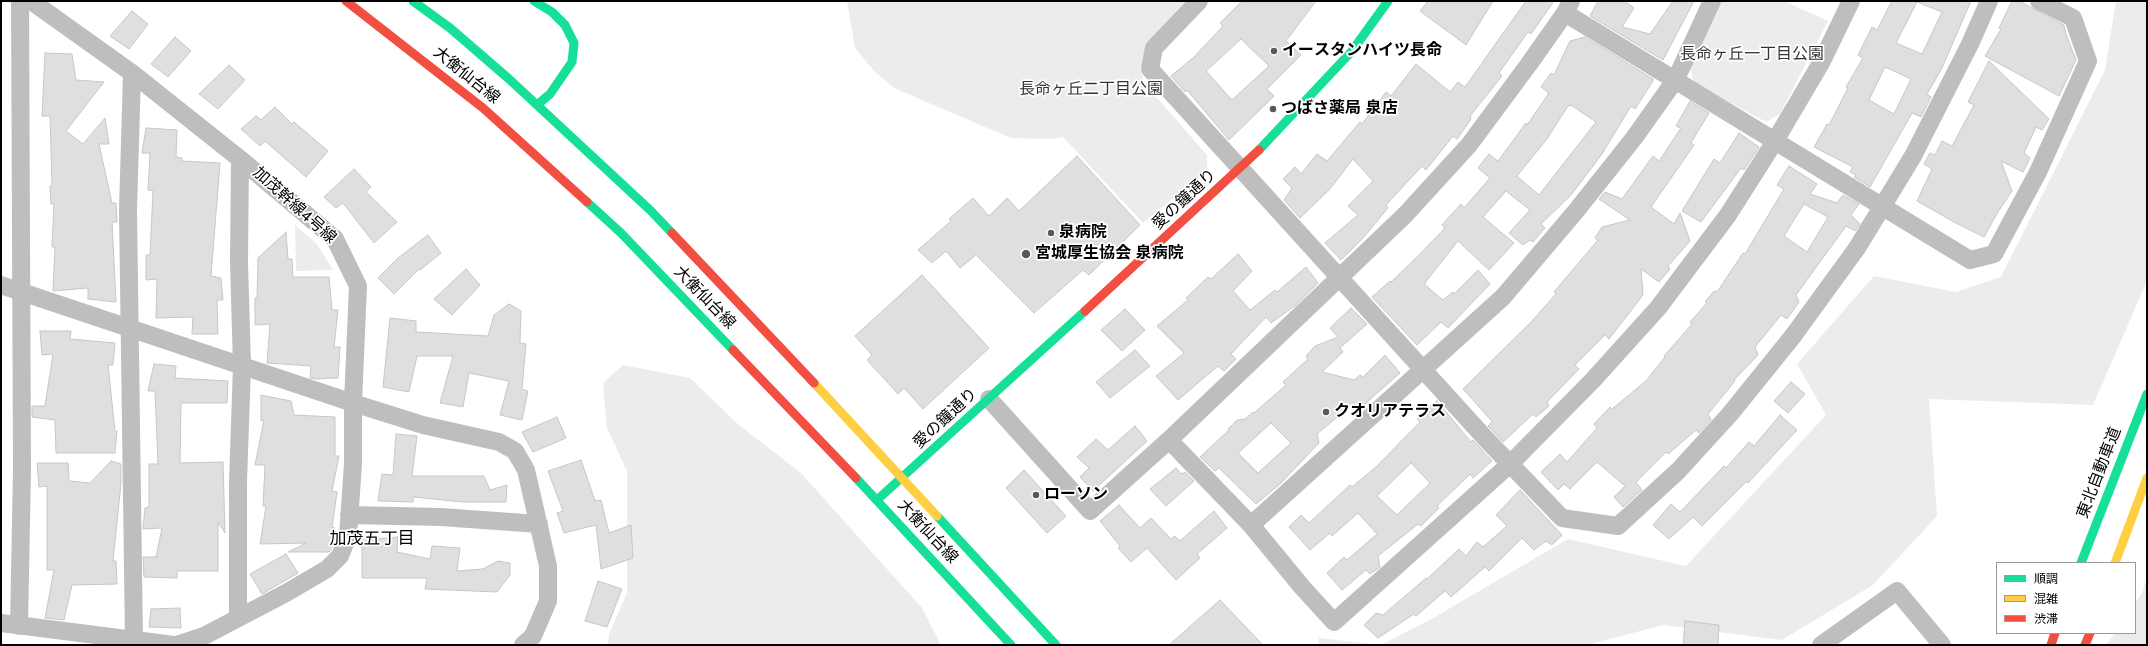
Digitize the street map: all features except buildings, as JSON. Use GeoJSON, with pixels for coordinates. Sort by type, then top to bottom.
{"type":"FeatureCollection","features":[{"type":"Feature","properties":{"kind":"main road","name":"大衡仙台線"},"geometry":{"type":"LineString","coordinates":[[346,1],[483,108],[621,233],[877,500],[1012,645]]}},
{"type":"Feature","properties":{"kind":"main road","name":"大衡仙台線"},"geometry":{"type":"LineString","coordinates":[[413,1],[450,28],[537,105],[655,216],[728,291],[1056,645]]}},
{"type":"Feature","properties":{"kind":"main road"},"geometry":{"type":"LineString","coordinates":[[534,1],[552,12],[565,25],[574,43],[572,62],[550,94],[537,105]]}},
{"type":"Feature","properties":{"kind":"main road","name":"愛の鐘通り"},"geometry":{"type":"LineString","coordinates":[[877,500],[902,479],[1241,169],[1293,116],[1352,51],[1388,1]]}},
{"type":"Feature","properties":{"kind":"main road","name":"東北自動車道"},"geometry":{"type":"LineString","coordinates":[[2082,562],[2147,394]]}},
{"type":"Feature","properties":{"kind":"main road"},"geometry":{"type":"LineString","coordinates":[[2116,562],[2147,478]]}},
{"type":"Feature","properties":{"kind":"main road"},"geometry":{"type":"LineString","coordinates":[[2051,645],[2055,634]]}},
{"type":"Feature","properties":{"kind":"main road"},"geometry":{"type":"LineString","coordinates":[[2085,645],[2090,634]]}},
{"type":"Feature","properties":{"kind":"street"},"geometry":{"type":"LineString","coordinates":[[19,626],[21,292],[20,1]]}},
{"type":"Feature","properties":{"kind":"street","name":"加茂幹線４号線"},"geometry":{"type":"LineString","coordinates":[[31,1],[132,73],[240,159],[335,239],[358,286],[353,403],[353,464],[348,536],[340,556],[327,569],[238,618],[204,636],[175,645]]}},
{"type":"Feature","properties":{"kind":"street"},"geometry":{"type":"LineString","coordinates":[[1198,1],[1154,48],[1150,68],[1510,464],[1562,518],[1618,526],[1678,471],[1730,414],[1792,336],[1857,248],[1913,156],[1970,44],[1989,1]]}},
{"type":"Feature","properties":{"kind":"street"},"geometry":{"type":"LineString","coordinates":[[1251,524],[1424,370],[1503,297],[1576,211],[1634,138],[1676,79],[1712,1]]}},
{"type":"Feature","properties":{"kind":"street"},"geometry":{"type":"LineString","coordinates":[[1170,440],[1251,524],[1302,587],[1334,622],[1510,464],[1593,380],[1658,308],[1728,215],[1775,141],[1821,63],[1851,1]]}},
{"type":"Feature","properties":{"kind":"street"},"geometry":{"type":"LineString","coordinates":[[989,399],[1090,511],[1170,440],[1405,216],[1469,145],[1568,7],[1676,79],[1970,260],[1994,254],[2038,172],[2088,61],[2073,18],[2039,1]]}},
{"type":"Feature","properties":{"kind":"street"},"geometry":{"type":"LineString","coordinates":[[132,73],[128,210],[134,640]]}},
{"type":"Feature","properties":{"kind":"street"},"geometry":{"type":"LineString","coordinates":[[238,618],[238,482],[242,366],[239,262],[240,159]]}},
{"type":"Feature","properties":{"kind":"street"},"geometry":{"type":"LineString","coordinates":[[1,285],[423,426],[499,442],[515,451],[526,470],[548,566],[548,600],[533,636],[523,645]]}},
{"type":"Feature","properties":{"kind":"street"},"geometry":{"type":"LineString","coordinates":[[349,515],[441,517],[539,524]]}},
{"type":"Feature","properties":{"kind":"street"},"geometry":{"type":"LineString","coordinates":[[1821,645],[1897,592],[1942,645]]}},
{"type":"Feature","properties":{"kind":"street"},"geometry":{"type":"LineString","coordinates":[[1,623],[175,645]]}},
{"type":"Feature","properties":{"kind":"green space","name":"長命ヶ丘二丁目公園"},"geometry":{"type":"Polygon","coordinates":[[[847,1],[1190,1],[1185,14],[1140,68],[1144,83],[1207,155],[1207,171],[1143,223],[1063,137],[1051,139],[1011,138],[894,88],[874,71],[855,48],[847,1]]]}},
{"type":"Feature","properties":{"kind":"green space","name":"長命ヶ丘一丁目公園"},"geometry":{"type":"Polygon","coordinates":[[[1721,1],[1784,1],[1828,21],[1780,114],[1766,122],[1694,83],[1689,63],[1721,1]]]}},
{"type":"Feature","properties":{"kind":"green space"},"geometry":{"type":"Polygon","coordinates":[[[2116,1],[2147,1],[2147,281],[2093,405],[1929,399],[1937,516],[1873,585],[1782,640],[1663,625],[1587,645],[1381,645],[1435,617],[1568,539],[1686,566],[1826,415],[1797,364],[1874,276],[1956,292],[2001,277],[2105,70],[2116,1]]]}},
{"type":"Feature","properties":{"kind":"green space"},"geometry":{"type":"Polygon","coordinates":[[[295,225],[317,244],[333,270],[296,271],[295,225]]]}},
{"type":"Feature","properties":{"kind":"green space"},"geometry":{"type":"Polygon","coordinates":[[[623,365],[690,378],[739,425],[801,473],[922,608],[941,645],[608,645],[609,634],[627,593],[627,471],[607,428],[603,383],[623,365]]]}},
{"type":"Feature","properties":{"kind":"green space"},"geometry":{"type":"Polygon","coordinates":[[[2147,577],[2147,645],[2106,645],[2114,634],[2136,634],[2136,602],[2142,593],[2147,577]]]}},
{"type":"Feature","properties":{"kind":"green space"},"geometry":{"type":"Polygon","coordinates":[[[1319,638],[1381,645],[1318,645],[1319,638]]]}},
{"type":"Feature","properties":{"kind":"traffic: fast"},"geometry":{"type":"LineString","coordinates":[[413,1],[450,28],[509,79],[650,210],[672,233]]}},
{"type":"Feature","properties":{"kind":"traffic: fast"},"geometry":{"type":"LineString","coordinates":[[534,1],[552,12],[565,25],[574,43],[572,62],[550,94],[537,105]]}},
{"type":"Feature","properties":{"kind":"traffic: fast"},"geometry":{"type":"LineString","coordinates":[[1259,150],[1352,51],[1388,1]]}},
{"type":"Feature","properties":{"kind":"traffic: fast"},"geometry":{"type":"LineString","coordinates":[[587,202],[621,233],[733,350]]}},
{"type":"Feature","properties":{"kind":"traffic: fast"},"geometry":{"type":"LineString","coordinates":[[877,500],[1085,311]]}},
{"type":"Feature","properties":{"kind":"traffic: fast"},"geometry":{"type":"LineString","coordinates":[[2081,562],[2147,394]]}},
{"type":"Feature","properties":{"kind":"traffic: fast"},"geometry":{"type":"LineString","coordinates":[[856,478],[1011,645]]}},
{"type":"Feature","properties":{"kind":"traffic: fast"},"geometry":{"type":"LineString","coordinates":[[937,516],[1056,645]]}},
{"type":"Feature","properties":{"kind":"traffic: slow"},"geometry":{"type":"LineString","coordinates":[[814,383],[937,516]]}},
{"type":"Feature","properties":{"kind":"traffic: slow"},"geometry":{"type":"LineString","coordinates":[[2115,562],[2147,478]]}},
{"type":"Feature","properties":{"kind":"traffic: jam"},"geometry":{"type":"LineString","coordinates":[[346,1],[483,108],[587,202]]}},
{"type":"Feature","properties":{"kind":"traffic: jam"},"geometry":{"type":"LineString","coordinates":[[1085,311],[1259,150]]}},
{"type":"Feature","properties":{"kind":"traffic: jam"},"geometry":{"type":"LineString","coordinates":[[672,233],[814,383]]}},
{"type":"Feature","properties":{"kind":"traffic: jam"},"geometry":{"type":"LineString","coordinates":[[733,350],[856,478]]}},
{"type":"Feature","properties":{"kind":"traffic: jam"},"geometry":{"type":"LineString","coordinates":[[2051,645],[2055,634]]}},
{"type":"Feature","properties":{"kind":"traffic: jam"},"geometry":{"type":"LineString","coordinates":[[2085,645],[2090,634]]}},
{"type":"Feature","properties":{"kind":"place","name":"イースタンハイツ長命"},"geometry":{"type":"Point","coordinates":[1274,51]}},
{"type":"Feature","properties":{"kind":"place","name":"つばさ薬局 泉店"},"geometry":{"type":"Point","coordinates":[1273,109]}},
{"type":"Feature","properties":{"kind":"place","name":"泉病院"},"geometry":{"type":"Point","coordinates":[1051,233]}},
{"type":"Feature","properties":{"kind":"place","name":"宮城厚生協会 泉病院"},"geometry":{"type":"Point","coordinates":[1026,254]}},
{"type":"Feature","properties":{"kind":"place","name":"クオリアテラス"},"geometry":{"type":"Point","coordinates":[1326,412]}},
{"type":"Feature","properties":{"kind":"place","name":"ローソン"},"geometry":{"type":"Point","coordinates":[1036,495]}},
{"type":"Feature","properties":{"kind":"district","name":"加茂五丁目"},"geometry":{"type":"Point","coordinates":[372,540]}}]}
